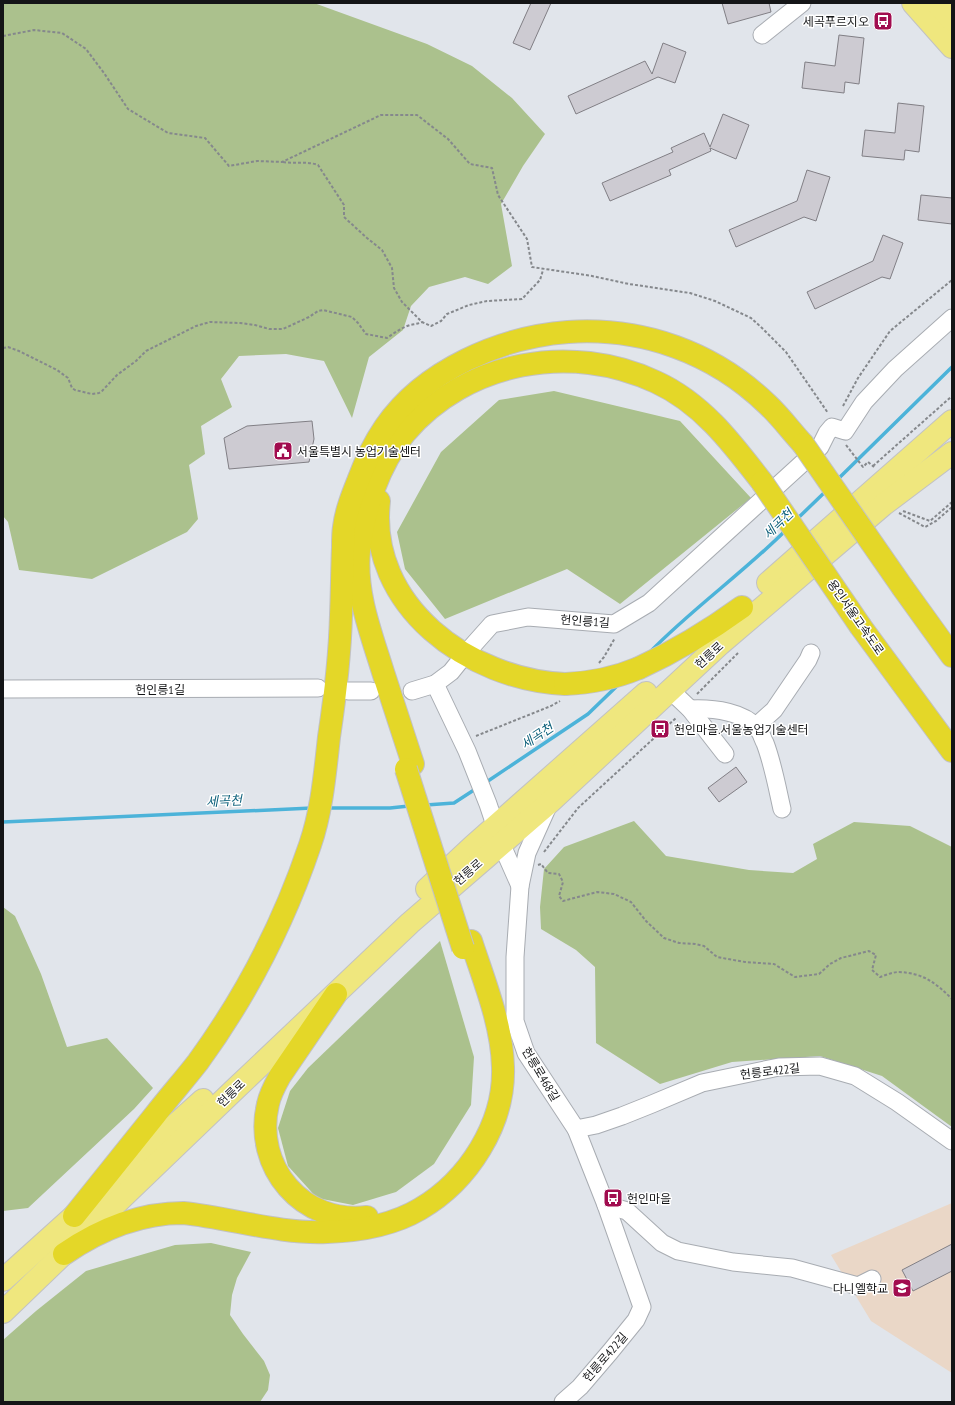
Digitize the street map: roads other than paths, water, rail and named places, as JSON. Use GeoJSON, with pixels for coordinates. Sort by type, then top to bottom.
{"type":"FeatureCollection","features":[{"type":"Feature","properties":{"kind":"highway"},"geometry":{"type":"LineString","coordinates":[[74,1216],[199,1060],[228,1017],[271,941],[289,900],[311,842],[321,804],[337,684],[344,526],[351,498],[375,443],[387,424],[415,394],[450,369],[471,358],[507,343],[550,334],[573,332],[610,332],[650,338],[700,356],[734,377],[752,391],[777,414],[803,444],[952,656]]}},
{"type":"Feature","properties":{"kind":"highway","name":"용인서울고속도로"},"geometry":{"type":"LineString","coordinates":[[385,464],[404,435],[417,421],[448,395],[468,383],[510,367],[532,363],[576,361],[596,363],[634,373],[658,382],[686,400],[711,420],[736,448],[762,482],[861,627],[952,751]]}},
{"type":"Feature","properties":{"kind":"highway"},"geometry":{"type":"LineString","coordinates":[[385,464],[378,514],[379,539],[390,574],[401,595],[411,609],[431,630],[454,647],[485,665],[522,679],[537,682],[581,684],[602,680],[639,668],[681,648],[710,630],[742,607]]}},
{"type":"Feature","properties":{"kind":"highway"},"geometry":{"type":"LineString","coordinates":[[385,464],[372,495],[364,523],[359,553],[359,576],[368,624],[410,767]]}},
{"type":"Feature","properties":{"kind":"highway"},"geometry":{"type":"LineString","coordinates":[[64,1254],[75,1246],[107,1230],[130,1221],[171,1213],[183,1213],[283,1230],[326,1232],[352,1230],[382,1224],[409,1214],[431,1201],[458,1177],[480,1150],[493,1124],[499,1105],[503,1067],[497,1024],[467,944],[410,767],[361,627],[353,595],[350,560],[351,526],[363,468]]}},
{"type":"Feature","properties":{"kind":"highway"},"geometry":{"type":"LineString","coordinates":[[336,994],[280,1076],[273,1090],[265,1120],[267,1142],[276,1172],[293,1193],[309,1205],[325,1213],[340,1217],[358,1218],[375,1216],[408,1204],[436,1185],[462,1159],[485,1120],[491,1087],[489,1046],[467,944]]}},
{"type":"Feature","properties":{"kind":"main road"},"geometry":{"type":"LineString","coordinates":[[912,3],[952,47]]}},
{"type":"Feature","properties":{"kind":"main road"},"geometry":{"type":"LineString","coordinates":[[936,3],[952,20]]}},
{"type":"Feature","properties":{"kind":"main road","name":"헌릉로"},"geometry":{"type":"LineString","coordinates":[[3,1312],[410,923],[498,835],[742,607],[952,421]]}},
{"type":"Feature","properties":{"kind":"main road","name":"헌릉로"},"geometry":{"type":"LineString","coordinates":[[3,1280],[215,1089],[472,847],[498,835],[550,802],[720,644],[889,507],[952,453]]}},
{"type":"Feature","properties":{"kind":"street"},"geometry":{"type":"LineString","coordinates":[[762,35],[802,3]]}},
{"type":"Feature","properties":{"kind":"street","name":"헌인릉1길"},"geometry":{"type":"LineString","coordinates":[[412,692],[435,684],[451,672],[492,624],[528,617],[614,624],[649,603],[820,447],[827,433],[832,427],[845,431],[864,402],[895,368],[952,318]]}},
{"type":"Feature","properties":{"kind":"street"},"geometry":{"type":"LineString","coordinates":[[755,727],[774,710],[808,660],[811,653]]}},
{"type":"Feature","properties":{"kind":"street"},"geometry":{"type":"LineString","coordinates":[[435,684],[467,751],[488,804],[498,835]]}},
{"type":"Feature","properties":{"kind":"street","name":"헌인릉1길"},"geometry":{"type":"LineString","coordinates":[[3,689],[318,688]]}},
{"type":"Feature","properties":{"kind":"street"},"geometry":{"type":"LineString","coordinates":[[670,690],[689,707],[726,754]]}},
{"type":"Feature","properties":{"kind":"street"},"geometry":{"type":"LineString","coordinates":[[348,691],[371,691]]}},
{"type":"Feature","properties":{"kind":"street"},"geometry":{"type":"LineString","coordinates":[[689,707],[710,708],[750,721],[760,732],[770,757],[782,809]]}},
{"type":"Feature","properties":{"kind":"street","name":"헌릉로468길"},"geometry":{"type":"LineString","coordinates":[[550,802],[527,853],[520,886],[515,957],[515,1021],[526,1054],[576,1129],[606,1205],[642,1306]]}},
{"type":"Feature","properties":{"kind":"street","name":"헌릉로468길"},"geometry":{"type":"LineString","coordinates":[[498,835],[520,886]]}},
{"type":"Feature","properties":{"kind":"street","name":"헌릉로422길"},"geometry":{"type":"LineString","coordinates":[[576,1129],[596,1125],[702,1083],[779,1067],[820,1066],[855,1076],[897,1102],[952,1141]]}},
{"type":"Feature","properties":{"kind":"street"},"geometry":{"type":"LineString","coordinates":[[606,1205],[627,1211],[662,1243],[678,1251],[733,1262],[792,1268],[858,1286],[872,1280]]}},
{"type":"Feature","properties":{"kind":"street","name":"헌릉로422길"},"geometry":{"type":"LineString","coordinates":[[562,1402],[580,1386],[610,1352],[636,1320],[642,1306]]}},
{"type":"Feature","properties":{"kind":"waterway","name":"세곡천"},"geometry":{"type":"LineString","coordinates":[[837,480],[952,367]]}},
{"type":"Feature","properties":{"kind":"waterway","name":"세곡천"},"geometry":{"type":"LineString","coordinates":[[796,520],[826,491]]}},
{"type":"Feature","properties":{"kind":"waterway","name":"세곡천"},"geometry":{"type":"LineString","coordinates":[[651,651],[667,635],[753,561],[786,530]]}},
{"type":"Feature","properties":{"kind":"waterway","name":"세곡천"},"geometry":{"type":"LineString","coordinates":[[485,783],[588,714],[617,686]]}},
{"type":"Feature","properties":{"kind":"waterway","name":"세곡천"},"geometry":{"type":"LineString","coordinates":[[426,805],[454,803],[477,788]]}},
{"type":"Feature","properties":{"kind":"waterway","name":"세곡천"},"geometry":{"type":"LineString","coordinates":[[328,808],[390,808],[409,806]]}},
{"type":"Feature","properties":{"kind":"waterway","name":"세곡천"},"geometry":{"type":"LineString","coordinates":[[3,822],[312,808]]}},
{"type":"Feature","properties":{"kind":"place","name":"세곡푸르지오"},"geometry":{"type":"Point","coordinates":[883,21]}},
{"type":"Feature","properties":{"kind":"place","name":"서울특별시 농업기술센터"},"geometry":{"type":"Point","coordinates":[283,451]}},
{"type":"Feature","properties":{"kind":"place","name":"헌인마을.서울농업기술센터"},"geometry":{"type":"Point","coordinates":[660,729]}},
{"type":"Feature","properties":{"kind":"place","name":"헌인마을"},"geometry":{"type":"Point","coordinates":[613,1198]}},
{"type":"Feature","properties":{"kind":"place","name":"다니엘학교"},"geometry":{"type":"Point","coordinates":[902,1288]}}]}
